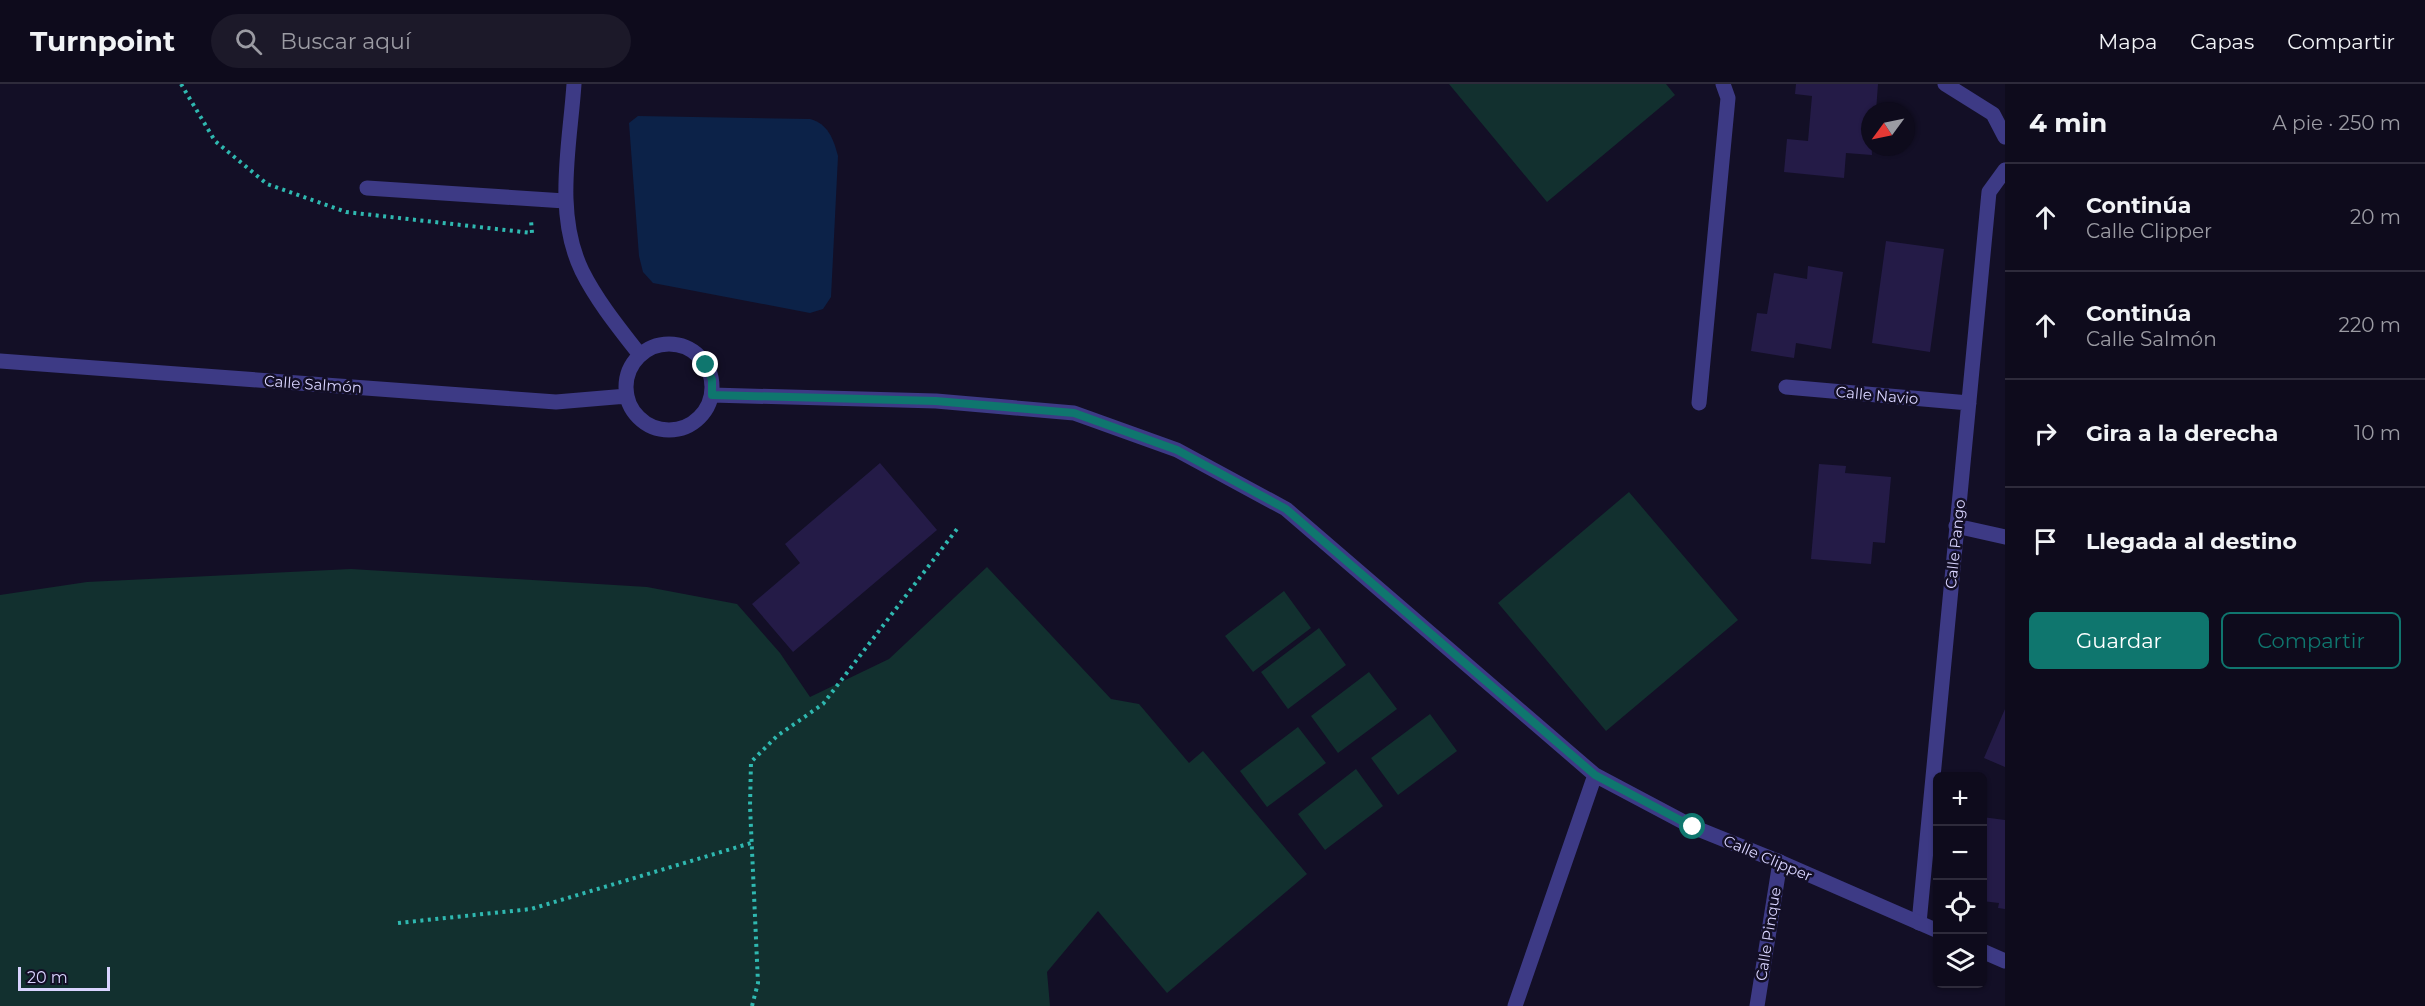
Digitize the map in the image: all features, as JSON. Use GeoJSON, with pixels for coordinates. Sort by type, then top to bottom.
{"type":"FeatureCollection","features":[{"type":"Feature","properties":{"kind":"street"},"geometry":{"type":"LineString","coordinates":[[574,84],[565,201],[571,238],[581,270],[600,302],[640,355]]}},
{"type":"Feature","properties":{"kind":"street"},"geometry":{"type":"LineString","coordinates":[[1699,403],[1728,98],[1723,84]]}},
{"type":"Feature","properties":{"kind":"street"},"geometry":{"type":"LineString","coordinates":[[1945,84],[1993,114],[2005,137]]}},
{"type":"Feature","properties":{"kind":"street","name":"Calle Pango"},"geometry":{"type":"LineString","coordinates":[[1918,923],[1989,192],[2005,170]]}},
{"type":"Feature","properties":{"kind":"street"},"geometry":{"type":"LineString","coordinates":[[367,188],[565,201]]}},
{"type":"Feature","properties":{"kind":"street"},"geometry":{"type":"LineString","coordinates":[[668,344],[683,346],[697,353],[706,365],[712,380],[712,395],[707,409],[697,420],[684,428],[670,430],[655,428],[642,421],[632,410],[627,396],[626,381],[630,367],[640,355],[652,347],[668,344]]}},
{"type":"Feature","properties":{"kind":"street","name":"Calle Salmón"},"geometry":{"type":"LineString","coordinates":[[0,361],[556,402],[627,396]]}},
{"type":"Feature","properties":{"kind":"street","name":"Calle Navio"},"geometry":{"type":"LineString","coordinates":[[1786,387],[1969,403]]}},
{"type":"Feature","properties":{"kind":"street"},"geometry":{"type":"LineString","coordinates":[[712,395],[936,401],[1074,413],[1177,450],[1286,509],[1595,775],[1515,1006]]}},
{"type":"Feature","properties":{"kind":"street"},"geometry":{"type":"LineString","coordinates":[[1956,526],[2005,537]]}},
{"type":"Feature","properties":{"kind":"street","name":"Calle Clipper"},"geometry":{"type":"LineString","coordinates":[[1595,775],[1693,827],[1780,862],[1933,929]]}},
{"type":"Feature","properties":{"kind":"street","name":"Calle Pinque"},"geometry":{"type":"LineString","coordinates":[[1757,1006],[1780,862]]}},
{"type":"Feature","properties":{"kind":"street"},"geometry":{"type":"LineString","coordinates":[[1987,953],[2005,961]]}},
{"type":"Feature","properties":{"kind":"path"},"geometry":{"type":"LineString","coordinates":[[752,1006],[758,982],[751,843],[751,762],[777,736],[823,704],[957,529]]}},
{"type":"Feature","properties":{"kind":"path"},"geometry":{"type":"LineString","coordinates":[[398,922],[531,909],[751,843]]}},
{"type":"Feature","properties":{"kind":"green space"},"geometry":{"type":"Polygon","coordinates":[[[1449,84],[1666,84],[1675,95],[1547,202],[1449,84]]]}},
{"type":"Feature","properties":{"kind":"green space"},"geometry":{"type":"Polygon","coordinates":[[[1629,492],[1738,620],[1606,731],[1498,603],[1629,492]]]}},
{"type":"Feature","properties":{"kind":"green space"},"geometry":{"type":"Polygon","coordinates":[[[987,567],[1111,699],[1139,704],[1189,763],[1203,751],[1307,874],[1167,993],[1098,911],[1047,972],[1050,1006],[0,1006],[0,595],[87,582],[351,569],[647,587],[737,604],[780,653],[810,697],[889,659],[987,567]]]}},
{"type":"Feature","properties":{"kind":"green space"},"geometry":{"type":"Polygon","coordinates":[[[1284,591],[1311,628],[1253,672],[1225,636],[1284,591]]]}},
{"type":"Feature","properties":{"kind":"green space"},"geometry":{"type":"Polygon","coordinates":[[[1319,628],[1346,665],[1288,709],[1261,672],[1319,628]]]}},
{"type":"Feature","properties":{"kind":"green space"},"geometry":{"type":"Polygon","coordinates":[[[1369,672],[1397,709],[1338,753],[1311,716],[1369,672]]]}},
{"type":"Feature","properties":{"kind":"green space"},"geometry":{"type":"Polygon","coordinates":[[[1430,714],[1457,751],[1398,795],[1371,758],[1430,714]]]}},
{"type":"Feature","properties":{"kind":"green space"},"geometry":{"type":"Polygon","coordinates":[[[1298,727],[1326,763],[1267,807],[1240,771],[1298,727]]]}},
{"type":"Feature","properties":{"kind":"green space"},"geometry":{"type":"Polygon","coordinates":[[[1356,769],[1383,806],[1325,850],[1298,814],[1356,769]]]}},
{"type":"Feature","properties":{"kind":"water"},"geometry":{"type":"Polygon","coordinates":[[[638,116],[810,119],[825,128],[832,138],[838,156],[831,297],[823,309],[810,313],[653,283],[643,272],[639,256],[629,123],[638,116]]]}},
{"type":"Feature","properties":{"kind":"building"},"geometry":{"type":"Polygon","coordinates":[[[1796,84],[1878,84],[1877,102],[1861,102],[1861,154],[1846,153],[1844,178],[1784,172],[1787,139],[1808,141],[1812,96],[1795,94],[1796,84]]]}},
{"type":"Feature","properties":{"kind":"building"},"geometry":{"type":"Polygon","coordinates":[[[1886,241],[1944,249],[1930,352],[1872,343],[1886,241]]]}},
{"type":"Feature","properties":{"kind":"building"},"geometry":{"type":"Polygon","coordinates":[[[1808,266],[1843,272],[1831,349],[1796,343],[1794,358],[1751,351],[1757,313],[1767,314],[1774,273],[1807,279],[1808,266]]]}},
{"type":"Feature","properties":{"kind":"building"},"geometry":{"type":"Polygon","coordinates":[[[880,463],[937,530],[793,652],[752,604],[800,563],[785,544],[880,463]]]}},
{"type":"Feature","properties":{"kind":"building"},"geometry":{"type":"Polygon","coordinates":[[[1819,464],[1846,466],[1845,473],[1891,477],[1885,543],[1873,542],[1871,564],[1811,559],[1819,464]]]}},
{"type":"Feature","properties":{"kind":"building"},"geometry":{"type":"Polygon","coordinates":[[[2005,709],[2005,767],[1984,758],[2005,709]]]}},
{"type":"Feature","properties":{"kind":"building"},"geometry":{"type":"Polygon","coordinates":[[[1987,818],[2005,820],[2005,909],[1998,908],[1999,903],[1987,902],[1987,818]]]}},
{"type":"Feature","properties":{"kind":"route"},"geometry":{"type":"LineString","coordinates":[[706,365],[712,380],[712,395],[936,401],[1074,413],[1177,450],[1286,509],[1595,775],[1693,827]]}}]}
